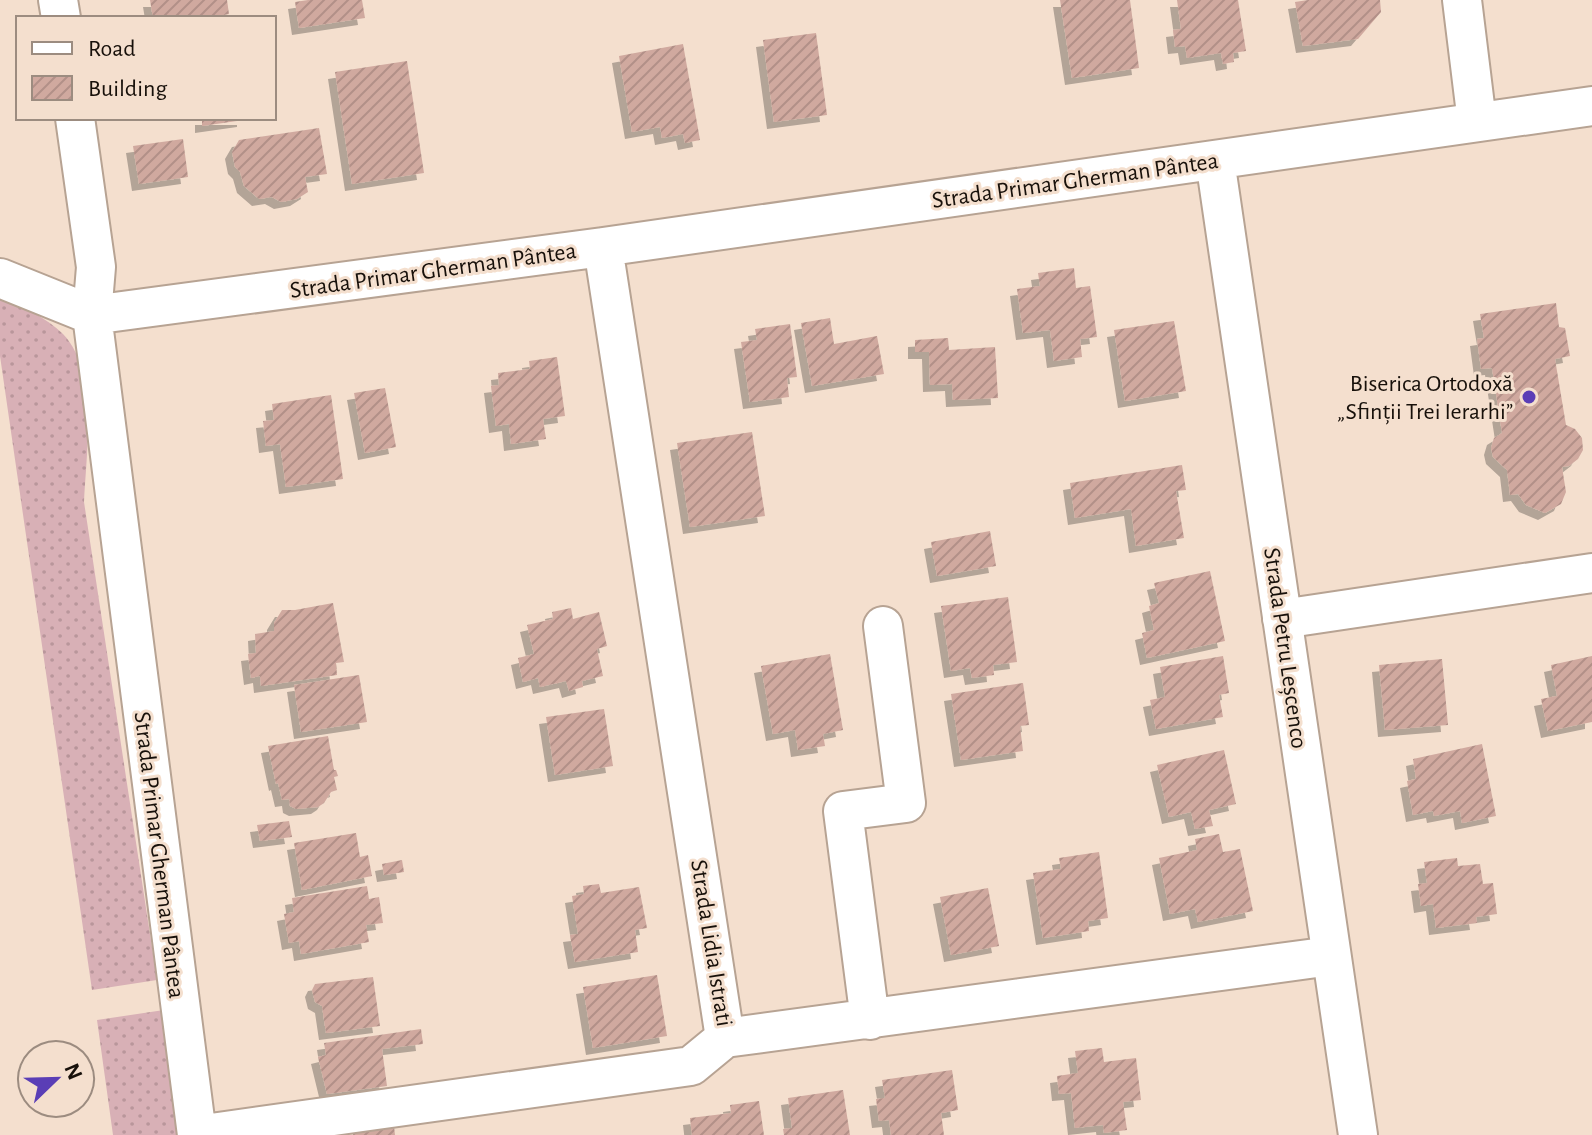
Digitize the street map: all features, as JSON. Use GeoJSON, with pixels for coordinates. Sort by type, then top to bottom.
{"type":"FeatureCollection","features":[{"type":"Feature","properties":{"kind":"street"},"geometry":{"type":"LineString","coordinates":[[1462,0],[1477,122]]}},
{"type":"Feature","properties":{"kind":"street","name":"Strada Primar Gherman Pântea"},"geometry":{"type":"LineString","coordinates":[[197,1135],[92,315],[603,247],[1592,106]]}},
{"type":"Feature","properties":{"kind":"street"},"geometry":{"type":"LineString","coordinates":[[0,278],[92,315],[96,267],[75,120]]}},
{"type":"Feature","properties":{"kind":"street","name":"Strada Petru Leșcenco"},"geometry":{"type":"LineString","coordinates":[[1215,160],[1358,1135]]}},
{"type":"Feature","properties":{"kind":"street","name":"Strada Lidia Istrati"},"geometry":{"type":"LineString","coordinates":[[603,247],[725,1038],[1331,956]]}},
{"type":"Feature","properties":{"kind":"street"},"geometry":{"type":"LineString","coordinates":[[1282,619],[1592,573]]}},
{"type":"Feature","properties":{"kind":"street"},"geometry":{"type":"LineString","coordinates":[[870,1020],[843,811],[906,803],[883,626]]}},
{"type":"Feature","properties":{"kind":"street"},"geometry":{"type":"LineString","coordinates":[[197,1135],[691,1066],[725,1038]]}},
{"type":"Feature","properties":{"kind":"shaded area"},"geometry":{"type":"Polygon","coordinates":[[[0,296],[33,313],[63,334],[82,369],[88,414],[84,502],[157,980],[92,990],[0,356],[0,296]]]}},
{"type":"Feature","properties":{"kind":"shaded area"},"geometry":{"type":"Polygon","coordinates":[[[164,1010],[183,1135],[113,1135],[97,1020],[164,1010]]]}},
{"type":"Feature","properties":{"kind":"building"},"geometry":{"type":"Polygon","coordinates":[[[150,0],[227,0],[229,14],[219,16],[153,16],[150,0]]]}},
{"type":"Feature","properties":{"kind":"building"},"geometry":{"type":"Polygon","coordinates":[[[362,0],[365,18],[299,28],[295,2],[362,0]]]}},
{"type":"Feature","properties":{"kind":"building"},"geometry":{"type":"Polygon","coordinates":[[[1060,0],[1130,0],[1139,68],[1072,78],[1060,0]]]}},
{"type":"Feature","properties":{"kind":"building"},"geometry":{"type":"Polygon","coordinates":[[[1177,0],[1238,0],[1246,51],[1233,53],[1234,62],[1223,64],[1221,53],[1187,58],[1185,46],[1175,47],[1173,30],[1181,29],[1177,0]]]}},
{"type":"Feature","properties":{"kind":"building"},"geometry":{"type":"Polygon","coordinates":[[[1380,0],[1381,12],[1358,39],[1303,46],[1295,2],[1380,0]]]}},
{"type":"Feature","properties":{"kind":"building"},"geometry":{"type":"Polygon","coordinates":[[[816,33],[827,115],[774,122],[763,40],[816,33]]]}},
{"type":"Feature","properties":{"kind":"building"},"geometry":{"type":"Polygon","coordinates":[[[683,44],[700,140],[685,143],[683,134],[662,138],[660,127],[632,132],[619,56],[683,44]]]}},
{"type":"Feature","properties":{"kind":"building"},"geometry":{"type":"Polygon","coordinates":[[[407,61],[424,173],[352,184],[335,72],[407,61]]]}},
{"type":"Feature","properties":{"kind":"building"},"geometry":{"type":"Polygon","coordinates":[[[202,120],[244,120],[202,126],[202,120]]]}},
{"type":"Feature","properties":{"kind":"building"},"geometry":{"type":"Polygon","coordinates":[[[319,128],[327,174],[305,177],[308,192],[297,199],[281,202],[272,197],[259,199],[244,186],[232,152],[239,140],[319,128]]]}},
{"type":"Feature","properties":{"kind":"building"},"geometry":{"type":"Polygon","coordinates":[[[183,139],[188,177],[139,184],[133,146],[183,139]]]}},
{"type":"Feature","properties":{"kind":"building"},"geometry":{"type":"Polygon","coordinates":[[[1074,268],[1076,288],[1090,286],[1097,337],[1080,339],[1082,357],[1054,361],[1050,330],[1023,333],[1017,289],[1040,286],[1038,273],[1074,268]]]}},
{"type":"Feature","properties":{"kind":"building","name":"Biserica Ortodoxă „Sfinții Trei Ierarhi”"},"geometry":{"type":"Polygon","coordinates":[[[1556,303],[1559,327],[1565,328],[1570,356],[1555,359],[1566,425],[1575,429],[1582,438],[1583,450],[1578,459],[1562,467],[1566,492],[1561,504],[1545,513],[1526,505],[1518,494],[1510,495],[1507,470],[1493,457],[1491,448],[1494,438],[1502,433],[1492,368],[1481,369],[1477,339],[1484,338],[1480,314],[1556,303]]]}},
{"type":"Feature","properties":{"kind":"building"},"geometry":{"type":"Polygon","coordinates":[[[830,318],[834,344],[877,336],[884,374],[812,386],[801,323],[830,318]]]}},
{"type":"Feature","properties":{"kind":"building"},"geometry":{"type":"Polygon","coordinates":[[[1174,321],[1186,391],[1125,401],[1114,330],[1174,321]]]}},
{"type":"Feature","properties":{"kind":"building"},"geometry":{"type":"Polygon","coordinates":[[[790,324],[797,377],[787,378],[789,397],[750,402],[741,342],[757,340],[755,329],[790,324]]]}},
{"type":"Feature","properties":{"kind":"building"},"geometry":{"type":"Polygon","coordinates":[[[948,338],[949,350],[995,347],[998,398],[953,400],[952,384],[930,385],[929,352],[915,352],[915,340],[948,338]]]}},
{"type":"Feature","properties":{"kind":"building"},"geometry":{"type":"Polygon","coordinates":[[[557,357],[565,416],[543,419],[546,439],[511,444],[509,424],[496,426],[491,386],[499,385],[498,373],[530,369],[529,361],[557,357]]]}},
{"type":"Feature","properties":{"kind":"building"},"geometry":{"type":"Polygon","coordinates":[[[385,388],[396,447],[365,453],[354,393],[385,388]]]}},
{"type":"Feature","properties":{"kind":"building"},"geometry":{"type":"Polygon","coordinates":[[[331,395],[343,479],[286,487],[280,444],[266,446],[263,421],[274,420],[272,404],[331,395]]]}},
{"type":"Feature","properties":{"kind":"building"},"geometry":{"type":"Polygon","coordinates":[[[752,432],[765,516],[690,527],[677,443],[752,432]]]}},
{"type":"Feature","properties":{"kind":"building"},"geometry":{"type":"Polygon","coordinates":[[[1182,465],[1186,490],[1176,491],[1184,538],[1136,546],[1131,509],[1075,518],[1070,483],[1182,465]]]}},
{"type":"Feature","properties":{"kind":"building"},"geometry":{"type":"Polygon","coordinates":[[[990,531],[996,566],[937,576],[931,542],[990,531]]]}},
{"type":"Feature","properties":{"kind":"building"},"geometry":{"type":"Polygon","coordinates":[[[1210,571],[1225,641],[1147,658],[1142,633],[1154,630],[1149,606],[1159,603],[1154,583],[1210,571]]]}},
{"type":"Feature","properties":{"kind":"building"},"geometry":{"type":"Polygon","coordinates":[[[1008,597],[1017,662],[993,665],[994,675],[972,678],[970,668],[951,671],[941,606],[1008,597]]]}},
{"type":"Feature","properties":{"kind":"building"},"geometry":{"type":"Polygon","coordinates":[[[333,603],[344,662],[336,663],[337,675],[261,686],[260,676],[251,678],[248,654],[256,653],[255,634],[274,631],[274,623],[282,610],[333,603]]]}},
{"type":"Feature","properties":{"kind":"building"},"geometry":{"type":"Polygon","coordinates":[[[571,608],[573,619],[599,612],[607,646],[597,649],[603,676],[582,681],[583,687],[569,691],[566,681],[540,687],[538,678],[523,682],[518,658],[534,654],[527,625],[553,619],[552,612],[571,608]]]}},
{"type":"Feature","properties":{"kind":"building"},"geometry":{"type":"Polygon","coordinates":[[[830,654],[843,730],[823,734],[825,746],[798,750],[795,730],[773,734],[761,666],[830,654]]]}},
{"type":"Feature","properties":{"kind":"building"},"geometry":{"type":"Polygon","coordinates":[[[1223,656],[1229,693],[1219,695],[1223,717],[1156,729],[1150,700],[1165,697],[1160,667],[1223,656]]]}},
{"type":"Feature","properties":{"kind":"building"},"geometry":{"type":"Polygon","coordinates":[[[1592,656],[1592,722],[1548,731],[1541,699],[1557,696],[1551,665],[1592,656]]]}},
{"type":"Feature","properties":{"kind":"building"},"geometry":{"type":"Polygon","coordinates":[[[1442,659],[1448,725],[1385,730],[1379,665],[1442,659]]]}},
{"type":"Feature","properties":{"kind":"building"},"geometry":{"type":"Polygon","coordinates":[[[359,675],[367,722],[301,732],[294,685],[359,675]]]}},
{"type":"Feature","properties":{"kind":"building"},"geometry":{"type":"Polygon","coordinates":[[[1023,683],[1029,725],[1020,726],[1023,751],[961,760],[951,694],[1023,683]]]}},
{"type":"Feature","properties":{"kind":"building"},"geometry":{"type":"Polygon","coordinates":[[[604,709],[613,766],[555,775],[546,717],[604,709]]]}},
{"type":"Feature","properties":{"kind":"building"},"geometry":{"type":"Polygon","coordinates":[[[328,736],[334,770],[338,776],[334,777],[337,790],[331,792],[318,807],[296,809],[290,806],[289,799],[282,800],[268,746],[328,736]]]}},
{"type":"Feature","properties":{"kind":"building"},"geometry":{"type":"Polygon","coordinates":[[[1482,744],[1496,816],[1462,823],[1460,811],[1434,816],[1433,811],[1413,815],[1407,781],[1416,779],[1413,759],[1482,744]]]}},
{"type":"Feature","properties":{"kind":"building"},"geometry":{"type":"Polygon","coordinates":[[[1224,750],[1236,804],[1209,810],[1213,826],[1195,829],[1191,812],[1169,817],[1157,765],[1224,750]]]}},
{"type":"Feature","properties":{"kind":"building"},"geometry":{"type":"Polygon","coordinates":[[[289,821],[292,837],[260,841],[257,825],[289,821]]]}},
{"type":"Feature","properties":{"kind":"building"},"geometry":{"type":"Polygon","coordinates":[[[356,833],[360,857],[368,855],[372,876],[302,890],[294,843],[356,833]]]}},
{"type":"Feature","properties":{"kind":"building"},"geometry":{"type":"Polygon","coordinates":[[[1219,834],[1223,852],[1240,849],[1253,911],[1198,922],[1195,909],[1170,914],[1159,858],[1197,850],[1195,839],[1219,834]]]}},
{"type":"Feature","properties":{"kind":"building"},"geometry":{"type":"Polygon","coordinates":[[[1099,852],[1108,918],[1088,921],[1089,931],[1043,938],[1033,873],[1061,869],[1059,858],[1099,852]]]}},
{"type":"Feature","properties":{"kind":"building"},"geometry":{"type":"Polygon","coordinates":[[[1457,858],[1458,866],[1480,864],[1483,884],[1493,883],[1497,914],[1476,917],[1477,923],[1436,928],[1433,904],[1421,906],[1418,884],[1427,883],[1424,862],[1457,858]]]}},
{"type":"Feature","properties":{"kind":"building"},"geometry":{"type":"Polygon","coordinates":[[[402,860],[404,872],[384,875],[382,864],[402,860]]]}},
{"type":"Feature","properties":{"kind":"building"},"geometry":{"type":"Polygon","coordinates":[[[599,884],[601,893],[639,887],[647,928],[635,930],[638,952],[575,962],[570,935],[578,934],[572,896],[584,894],[583,886],[599,884]]]}},
{"type":"Feature","properties":{"kind":"building"},"geometry":{"type":"Polygon","coordinates":[[[367,886],[369,899],[379,897],[383,923],[366,925],[369,942],[301,954],[299,941],[289,943],[284,914],[294,912],[292,898],[367,886]]]}},
{"type":"Feature","properties":{"kind":"building"},"geometry":{"type":"Polygon","coordinates":[[[988,888],[999,946],[951,955],[940,897],[988,888]]]}},
{"type":"Feature","properties":{"kind":"building"},"geometry":{"type":"Polygon","coordinates":[[[657,975],[667,1036],[593,1048],[583,987],[657,975]]]}},
{"type":"Feature","properties":{"kind":"building"},"geometry":{"type":"Polygon","coordinates":[[[373,977],[380,1026],[326,1033],[322,1006],[315,1002],[312,990],[315,984],[373,977]]]}},
{"type":"Feature","properties":{"kind":"building"},"geometry":{"type":"Polygon","coordinates":[[[421,1029],[423,1044],[382,1049],[387,1086],[327,1094],[318,1057],[326,1055],[324,1043],[421,1029]]]}},
{"type":"Feature","properties":{"kind":"building"},"geometry":{"type":"Polygon","coordinates":[[[1102,1048],[1104,1062],[1136,1058],[1141,1100],[1123,1102],[1127,1130],[1104,1133],[1103,1125],[1075,1128],[1071,1093],[1059,1094],[1057,1076],[1078,1073],[1075,1051],[1102,1048]]]}},
{"type":"Feature","properties":{"kind":"building"},"geometry":{"type":"Polygon","coordinates":[[[952,1070],[958,1110],[941,1113],[944,1135],[891,1135],[889,1120],[879,1121],[876,1099],[885,1098],[882,1080],[952,1070]]]}},
{"type":"Feature","properties":{"kind":"building"},"geometry":{"type":"Polygon","coordinates":[[[843,1090],[850,1135],[784,1135],[783,1129],[792,1128],[788,1098],[843,1090]]]}},
{"type":"Feature","properties":{"kind":"building"},"geometry":{"type":"Polygon","coordinates":[[[759,1101],[764,1135],[692,1135],[690,1118],[731,1113],[730,1105],[759,1101]]]}},
{"type":"Feature","properties":{"kind":"building"},"geometry":{"type":"Polygon","coordinates":[[[394,1126],[395,1135],[353,1135],[353,1133],[394,1126]]]}},
{"type":"Feature","properties":{"kind":"place","name":"Biserica Ortodoxă „Sfinții Trei Ierarhi”"},"geometry":{"type":"Point","coordinates":[1529,397]}}]}
